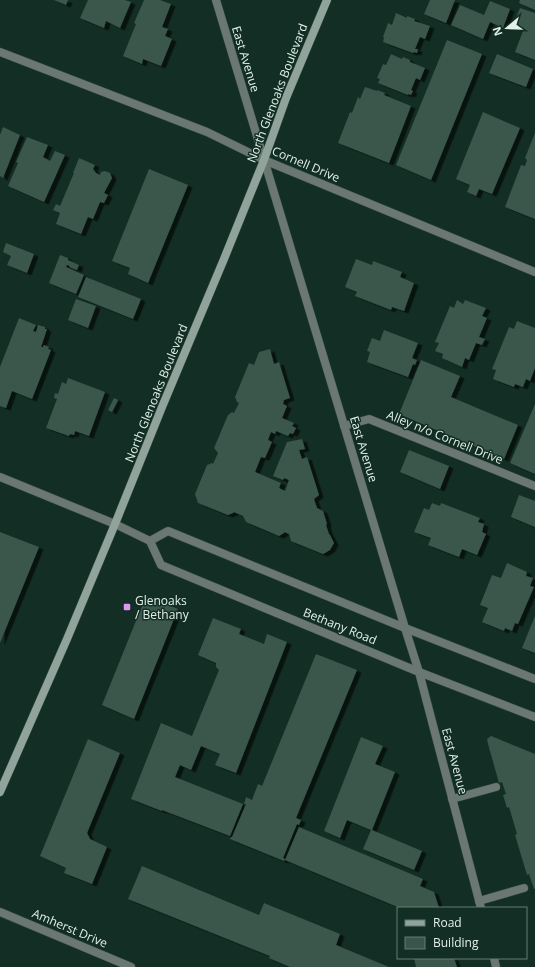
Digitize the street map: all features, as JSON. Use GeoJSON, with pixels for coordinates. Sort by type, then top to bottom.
{"type":"FeatureCollection","features":[{"type":"Feature","properties":{"kind":"main road","name":"North Glenoaks Boulevard"},"geometry":{"type":"LineString","coordinates":[[0,792],[70,632],[115,524],[224,259],[264,160],[286,98],[327,0]]}},
{"type":"Feature","properties":{"kind":"street","name":"East Avenue"},"geometry":{"type":"LineString","coordinates":[[216,0],[419,672],[480,904]]}},
{"type":"Feature","properties":{"kind":"street","name":"Cornell Drive"},"geometry":{"type":"LineString","coordinates":[[0,52],[207,132],[264,160],[535,272]]}},
{"type":"Feature","properties":{"kind":"street","name":"Alley n/o Cornell Drive"},"geometry":{"type":"LineString","coordinates":[[344,426],[369,419],[535,486]]}},
{"type":"Feature","properties":{"kind":"street"},"geometry":{"type":"LineString","coordinates":[[0,477],[115,524],[150,541]]}},
{"type":"Feature","properties":{"kind":"street","name":"Bethany Road"},"geometry":{"type":"LineString","coordinates":[[535,679],[405,628],[168,531],[150,541],[161,565],[419,672],[535,717]]}},
{"type":"Feature","properties":{"kind":"street"},"geometry":{"type":"LineString","coordinates":[[452,799],[496,787]]}},
{"type":"Feature","properties":{"kind":"street"},"geometry":{"type":"LineString","coordinates":[[480,904],[524,888]]}},
{"type":"Feature","properties":{"kind":"street","name":"Amherst Drive"},"geometry":{"type":"LineString","coordinates":[[0,912],[131,967]]}},
{"type":"Feature","properties":{"kind":"building"},"geometry":{"type":"Polygon","coordinates":[[[54,0],[68,0],[66,5],[54,0]]]}},
{"type":"Feature","properties":{"kind":"building"},"geometry":{"type":"Polygon","coordinates":[[[88,0],[125,0],[131,2],[120,28],[106,21],[104,28],[80,18],[88,0]]]}},
{"type":"Feature","properties":{"kind":"building"},"geometry":{"type":"Polygon","coordinates":[[[144,0],[160,0],[171,4],[162,27],[168,29],[165,36],[172,39],[161,66],[143,59],[142,64],[123,56],[136,24],[134,23],[144,0]]]}},
{"type":"Feature","properties":{"kind":"building"},"geometry":{"type":"Polygon","coordinates":[[[430,0],[455,0],[446,23],[424,14],[430,0]]]}},
{"type":"Feature","properties":{"kind":"building"},"geometry":{"type":"Polygon","coordinates":[[[520,0],[535,0],[535,10],[519,3],[520,0]]]}},
{"type":"Feature","properties":{"kind":"building"},"geometry":{"type":"Polygon","coordinates":[[[490,1],[510,9],[503,28],[490,22],[483,39],[451,25],[460,5],[484,15],[490,1]]]}},
{"type":"Feature","properties":{"kind":"building"},"geometry":{"type":"Polygon","coordinates":[[[520,8],[535,13],[535,60],[515,52],[523,31],[512,27],[520,8]]]}},
{"type":"Feature","properties":{"kind":"building"},"geometry":{"type":"Polygon","coordinates":[[[396,13],[430,26],[425,39],[420,37],[415,49],[418,49],[417,53],[413,53],[383,42],[383,37],[388,23],[392,25],[396,13]]]}},
{"type":"Feature","properties":{"kind":"building"},"geometry":{"type":"Polygon","coordinates":[[[447,40],[482,54],[431,180],[396,165],[447,40]]]}},
{"type":"Feature","properties":{"kind":"building"},"geometry":{"type":"Polygon","coordinates":[[[391,54],[402,59],[403,57],[410,60],[410,62],[425,68],[420,80],[416,78],[411,90],[413,91],[411,95],[378,83],[380,79],[377,78],[383,64],[386,65],[391,54]]]}},
{"type":"Feature","properties":{"kind":"building"},"geometry":{"type":"Polygon","coordinates":[[[497,54],[533,69],[526,87],[489,73],[497,54]]]}},
{"type":"Feature","properties":{"kind":"building"},"geometry":{"type":"Polygon","coordinates":[[[365,87],[385,93],[384,95],[411,106],[389,163],[338,143],[350,112],[352,113],[358,97],[360,99],[365,87]]]}},
{"type":"Feature","properties":{"kind":"building"},"geometry":{"type":"Polygon","coordinates":[[[483,112],[520,128],[492,194],[479,189],[476,196],[467,192],[470,185],[456,179],[483,112]]]}},
{"type":"Feature","properties":{"kind":"building"},"geometry":{"type":"Polygon","coordinates":[[[3,127],[20,135],[3,178],[0,176],[0,135],[3,127]]]}},
{"type":"Feature","properties":{"kind":"building"},"geometry":{"type":"Polygon","coordinates":[[[535,133],[535,219],[505,207],[521,165],[525,166],[527,160],[525,158],[535,133]]]}},
{"type":"Feature","properties":{"kind":"building"},"geometry":{"type":"Polygon","coordinates":[[[27,137],[48,145],[43,157],[50,161],[55,151],[65,155],[44,202],[8,186],[18,163],[16,162],[27,137]]]}},
{"type":"Feature","properties":{"kind":"building"},"geometry":{"type":"Polygon","coordinates":[[[79,158],[95,165],[93,169],[96,173],[100,175],[101,172],[105,171],[110,173],[112,178],[104,193],[108,195],[104,203],[100,202],[93,219],[88,217],[81,234],[56,224],[60,213],[53,210],[56,204],[60,206],[79,158]]]}},
{"type":"Feature","properties":{"kind":"building"},"geometry":{"type":"Polygon","coordinates":[[[149,169],[188,185],[148,283],[128,274],[130,268],[112,261],[149,169]]]}},
{"type":"Feature","properties":{"kind":"building"},"geometry":{"type":"Polygon","coordinates":[[[6,243],[34,254],[27,273],[7,265],[11,256],[3,252],[6,243]]]}},
{"type":"Feature","properties":{"kind":"building"},"geometry":{"type":"Polygon","coordinates":[[[60,255],[79,265],[77,270],[67,265],[66,267],[84,275],[76,294],[49,283],[60,255]]]}},
{"type":"Feature","properties":{"kind":"building"},"geometry":{"type":"Polygon","coordinates":[[[356,259],[372,265],[373,261],[402,272],[400,277],[414,283],[404,311],[392,307],[391,310],[355,296],[357,292],[345,287],[356,259]]]}},
{"type":"Feature","properties":{"kind":"building"},"geometry":{"type":"Polygon","coordinates":[[[86,277],[141,299],[133,319],[78,297],[86,277]]]}},
{"type":"Feature","properties":{"kind":"building"},"geometry":{"type":"Polygon","coordinates":[[[76,299],[96,306],[88,328],[68,320],[76,299]]]}},
{"type":"Feature","properties":{"kind":"building"},"geometry":{"type":"Polygon","coordinates":[[[457,300],[463,304],[465,300],[486,308],[482,316],[487,318],[479,337],[485,339],[482,345],[476,343],[469,360],[465,358],[462,367],[442,358],[443,354],[435,351],[439,343],[435,342],[450,306],[454,308],[457,300]]]}},
{"type":"Feature","properties":{"kind":"building"},"geometry":{"type":"Polygon","coordinates":[[[19,318],[36,325],[33,331],[36,332],[38,325],[47,329],[41,347],[44,345],[49,347],[48,349],[51,350],[32,399],[12,391],[6,408],[0,406],[0,367],[19,318]]]}},
{"type":"Feature","properties":{"kind":"building"},"geometry":{"type":"Polygon","coordinates":[[[517,321],[535,328],[535,368],[530,381],[526,379],[523,387],[515,384],[514,387],[493,379],[496,370],[492,369],[509,327],[514,329],[517,321]]]}},
{"type":"Feature","properties":{"kind":"building"},"geometry":{"type":"Polygon","coordinates":[[[384,330],[418,343],[412,358],[417,360],[415,365],[413,364],[408,377],[367,362],[370,352],[367,351],[372,338],[380,341],[384,330]]]}},
{"type":"Feature","properties":{"kind":"building"},"geometry":{"type":"Polygon","coordinates":[[[270,349],[274,364],[279,362],[290,398],[284,400],[283,404],[287,406],[282,418],[294,423],[292,426],[296,428],[293,434],[290,433],[288,436],[276,431],[275,434],[271,432],[268,440],[272,442],[265,458],[261,457],[255,472],[281,483],[279,488],[285,491],[289,480],[284,478],[283,480],[273,476],[287,442],[302,439],[305,449],[299,450],[302,459],[307,457],[319,495],[314,499],[317,508],[323,511],[329,534],[334,543],[330,550],[323,554],[291,541],[289,534],[284,532],[279,536],[246,522],[243,516],[234,512],[228,515],[198,503],[195,494],[207,465],[213,464],[218,453],[214,448],[228,415],[232,412],[234,413],[239,403],[235,397],[249,363],[254,365],[259,352],[270,349]]]}},
{"type":"Feature","properties":{"kind":"building"},"geometry":{"type":"Polygon","coordinates":[[[421,360],[460,376],[451,397],[518,425],[504,459],[399,414],[421,360]]]}},
{"type":"Feature","properties":{"kind":"building"},"geometry":{"type":"Polygon","coordinates":[[[68,378],[105,392],[89,436],[75,431],[74,435],[70,434],[69,436],[46,428],[57,399],[54,398],[55,393],[58,394],[62,382],[66,384],[68,378]]]}},
{"type":"Feature","properties":{"kind":"building"},"geometry":{"type":"Polygon","coordinates":[[[114,398],[118,400],[112,412],[108,410],[114,398]]]}},
{"type":"Feature","properties":{"kind":"building"},"geometry":{"type":"Polygon","coordinates":[[[535,404],[535,474],[510,463],[535,404]]]}},
{"type":"Feature","properties":{"kind":"building"},"geometry":{"type":"Polygon","coordinates":[[[409,450],[449,466],[440,489],[400,472],[409,450]]]}},
{"type":"Feature","properties":{"kind":"building"},"geometry":{"type":"Polygon","coordinates":[[[519,495],[535,501],[535,527],[511,517],[519,495]]]}},
{"type":"Feature","properties":{"kind":"building"},"geometry":{"type":"Polygon","coordinates":[[[432,503],[440,506],[441,503],[480,518],[478,522],[484,524],[482,532],[486,534],[477,555],[462,549],[459,557],[428,545],[431,538],[414,532],[424,508],[429,510],[432,503]]]}},
{"type":"Feature","properties":{"kind":"building"},"geometry":{"type":"Polygon","coordinates":[[[0,532],[39,547],[0,643],[0,532]]]}},
{"type":"Feature","properties":{"kind":"building"},"geometry":{"type":"Polygon","coordinates":[[[507,563],[527,572],[526,576],[533,578],[530,586],[534,587],[518,624],[515,623],[512,631],[505,628],[504,631],[482,622],[488,608],[480,605],[492,575],[501,578],[507,563]]]}},
{"type":"Feature","properties":{"kind":"building"},"geometry":{"type":"Polygon","coordinates":[[[146,596],[178,609],[134,719],[102,705],[146,596]]]}},
{"type":"Feature","properties":{"kind":"building"},"geometry":{"type":"Polygon","coordinates":[[[535,616],[535,653],[522,648],[535,616]]]}},
{"type":"Feature","properties":{"kind":"building"},"geometry":{"type":"Polygon","coordinates":[[[213,618],[241,629],[239,634],[264,644],[267,634],[287,642],[236,773],[215,765],[220,754],[201,746],[191,770],[180,765],[175,777],[243,804],[230,836],[131,799],[161,723],[192,736],[219,670],[216,667],[216,663],[198,655],[213,618]]]}},
{"type":"Feature","properties":{"kind":"building"},"geometry":{"type":"Polygon","coordinates":[[[316,654],[357,670],[296,818],[301,820],[299,825],[297,824],[283,858],[285,859],[284,861],[230,839],[246,804],[244,804],[246,797],[252,800],[258,784],[262,786],[316,654]]]}},
{"type":"Feature","properties":{"kind":"building"},"geometry":{"type":"Polygon","coordinates":[[[491,736],[535,754],[535,889],[529,874],[527,875],[515,835],[517,834],[509,807],[507,808],[503,795],[506,794],[502,782],[499,783],[487,739],[491,736]]]}},
{"type":"Feature","properties":{"kind":"building"},"geometry":{"type":"Polygon","coordinates":[[[361,737],[383,746],[375,764],[395,772],[372,830],[422,851],[414,870],[363,849],[371,830],[347,820],[340,838],[324,831],[361,737]]]}},
{"type":"Feature","properties":{"kind":"building"},"geometry":{"type":"Polygon","coordinates":[[[88,739],[120,753],[87,833],[90,839],[107,847],[92,884],[64,873],[66,868],[40,856],[88,739]]]}},
{"type":"Feature","properties":{"kind":"building"},"geometry":{"type":"Polygon","coordinates":[[[299,827],[423,879],[420,886],[434,892],[439,907],[398,907],[285,860],[299,827]]]}},
{"type":"Feature","properties":{"kind":"building"},"geometry":{"type":"Polygon","coordinates":[[[142,866],[259,915],[264,903],[340,934],[336,945],[389,967],[290,967],[269,958],[270,956],[128,899],[142,866]]]}},
{"type":"Feature","properties":{"kind":"building"},"geometry":{"type":"Polygon","coordinates":[[[414,959],[454,959],[457,967],[416,967],[414,959]]]}},
{"type":"Feature","properties":{"kind":"place","name":"Glenoaks / Bethany"},"geometry":{"type":"Point","coordinates":[127,607]}}]}
